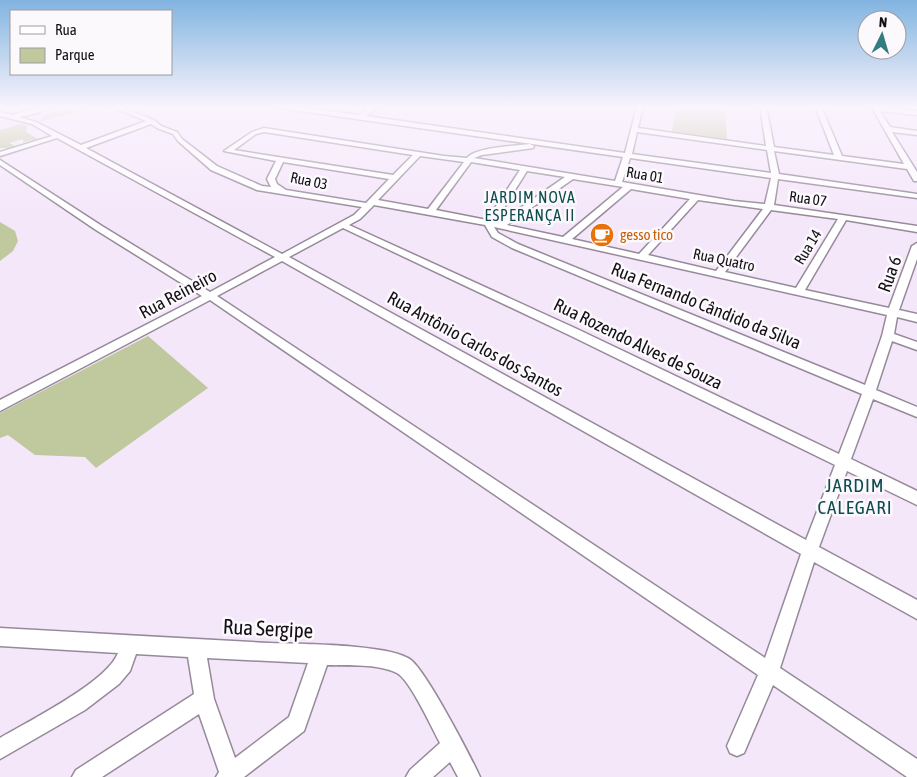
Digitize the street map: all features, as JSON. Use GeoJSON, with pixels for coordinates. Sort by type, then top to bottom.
{"type":"FeatureCollection","features":[{"type":"Feature","properties":{"kind":"street"},"geometry":{"type":"LineString","coordinates":[[0,154],[38,142]]}},
{"type":"Feature","properties":{"kind":"street","name":"Rua Antônio Carlos dos Santos"},"geometry":{"type":"LineString","coordinates":[[69,142],[283,258],[917,610]]}},
{"type":"Feature","properties":{"kind":"street"},"geometry":{"type":"LineString","coordinates":[[80,148],[95,142]]}},
{"type":"Feature","properties":{"kind":"street"},"geometry":{"type":"LineString","coordinates":[[183,142],[214,168],[260,188],[284,192]]}},
{"type":"Feature","properties":{"kind":"street","name":"Rua 01"},"geometry":{"type":"LineString","coordinates":[[240,142],[228,150],[230,152],[280,160]]}},
{"type":"Feature","properties":{"kind":"street","name":"Rua 01"},"geometry":{"type":"LineString","coordinates":[[343,142],[525,168],[695,198]]}},
{"type":"Feature","properties":{"kind":"street"},"geometry":{"type":"LineString","coordinates":[[526,142],[627,157]]}},
{"type":"Feature","properties":{"kind":"street"},"geometry":{"type":"LineString","coordinates":[[618,184],[631,142]]}},
{"type":"Feature","properties":{"kind":"street"},"geometry":{"type":"LineString","coordinates":[[722,142],[910,168]]}},
{"type":"Feature","properties":{"kind":"street"},"geometry":{"type":"LineString","coordinates":[[719,274],[769,207],[775,175],[769,142]]}},
{"type":"Feature","properties":{"kind":"street"},"geometry":{"type":"LineString","coordinates":[[833,142],[839,158]]}},
{"type":"Feature","properties":{"kind":"street"},"geometry":{"type":"LineString","coordinates":[[895,142],[917,180]]}},
{"type":"Feature","properties":{"kind":"street"},"geometry":{"type":"LineString","coordinates":[[430,212],[472,156],[524,146],[775,175],[917,196]]}},
{"type":"Feature","properties":{"kind":"street","name":"Rua Reineiro"},"geometry":{"type":"LineString","coordinates":[[0,406],[343,226],[357,217],[418,154]]}},
{"type":"Feature","properties":{"kind":"street"},"geometry":{"type":"LineString","coordinates":[[280,160],[394,178]]}},
{"type":"Feature","properties":{"kind":"street","name":"Rua 03"},"geometry":{"type":"LineString","coordinates":[[280,160],[271,179],[273,185],[284,192],[370,204]]}},
{"type":"Feature","properties":{"kind":"street"},"geometry":{"type":"LineString","coordinates":[[0,162],[99,228],[210,296],[917,771]]}},
{"type":"Feature","properties":{"kind":"street"},"geometry":{"type":"LineString","coordinates":[[494,225],[525,168]]}},
{"type":"Feature","properties":{"kind":"street"},"geometry":{"type":"LineString","coordinates":[[494,225],[572,176]]}},
{"type":"Feature","properties":{"kind":"street"},"geometry":{"type":"LineString","coordinates":[[564,241],[629,186]]}},
{"type":"Feature","properties":{"kind":"street"},"geometry":{"type":"LineString","coordinates":[[641,258],[695,198]]}},
{"type":"Feature","properties":{"kind":"street","name":"Rua 07"},"geometry":{"type":"LineString","coordinates":[[695,198],[917,229]]}},
{"type":"Feature","properties":{"kind":"street","name":"Rua Quatro"},"geometry":{"type":"LineString","coordinates":[[370,204],[430,212],[494,225],[917,318]]}},
{"type":"Feature","properties":{"kind":"street","name":"Rua 14"},"geometry":{"type":"LineString","coordinates":[[799,291],[843,218]]}},
{"type":"Feature","properties":{"kind":"street","name":"Rua Fernando Cândido da Silva"},"geometry":{"type":"LineString","coordinates":[[494,225],[490,229],[495,235],[515,246],[917,412]]}},
{"type":"Feature","properties":{"kind":"street","name":"Rua Rozendo Alves de Souza"},"geometry":{"type":"LineString","coordinates":[[343,226],[574,332],[917,498]]}},
{"type":"Feature","properties":{"kind":"street","name":"Rua 6"},"geometry":{"type":"LineString","coordinates":[[737,746],[770,671],[810,550],[869,392],[888,336],[893,312],[917,246]]}},
{"type":"Feature","properties":{"kind":"street"},"geometry":{"type":"LineString","coordinates":[[888,336],[917,346]]}},
{"type":"Feature","properties":{"kind":"street","name":"Rua Sergipe"},"geometry":{"type":"LineString","coordinates":[[0,638],[130,646],[321,654],[376,658],[404,666],[421,688],[469,777]]}},
{"type":"Feature","properties":{"kind":"street"},"geometry":{"type":"LineString","coordinates":[[0,749],[78,703],[112,678],[123,664],[130,646]]}},
{"type":"Feature","properties":{"kind":"street"},"geometry":{"type":"LineString","coordinates":[[196,648],[204,699],[229,776],[296,724],[321,654]]}},
{"type":"Feature","properties":{"kind":"street"},"geometry":{"type":"LineString","coordinates":[[83,777],[204,699]]}},
{"type":"Feature","properties":{"kind":"street"},"geometry":{"type":"LineString","coordinates":[[417,777],[452,746]]}},
{"type":"Feature","properties":{"kind":"green space"},"geometry":{"type":"Polygon","coordinates":[[[0,142],[12,142],[9,143],[14,145],[12,148],[0,148],[0,142]]]}},
{"type":"Feature","properties":{"kind":"green space"},"geometry":{"type":"Polygon","coordinates":[[[0,222],[15,231],[18,241],[13,251],[0,261],[0,222]]]}},
{"type":"Feature","properties":{"kind":"green space"},"geometry":{"type":"Polygon","coordinates":[[[148,336],[208,388],[96,468],[85,457],[35,455],[8,435],[0,438],[0,413],[148,336]]]}},
{"type":"Feature","properties":{"kind":"place","name":"gesso tico"},"geometry":{"type":"Point","coordinates":[602,235]}},
{"type":"Feature","properties":{"kind":"district","name":"JARDIM NOVA ESPERANÇA II"},"geometry":{"type":"Point","coordinates":[530,206]}},
{"type":"Feature","properties":{"kind":"district","name":"JARDIM CALEGARI"},"geometry":{"type":"Point","coordinates":[855,496]}}]}
